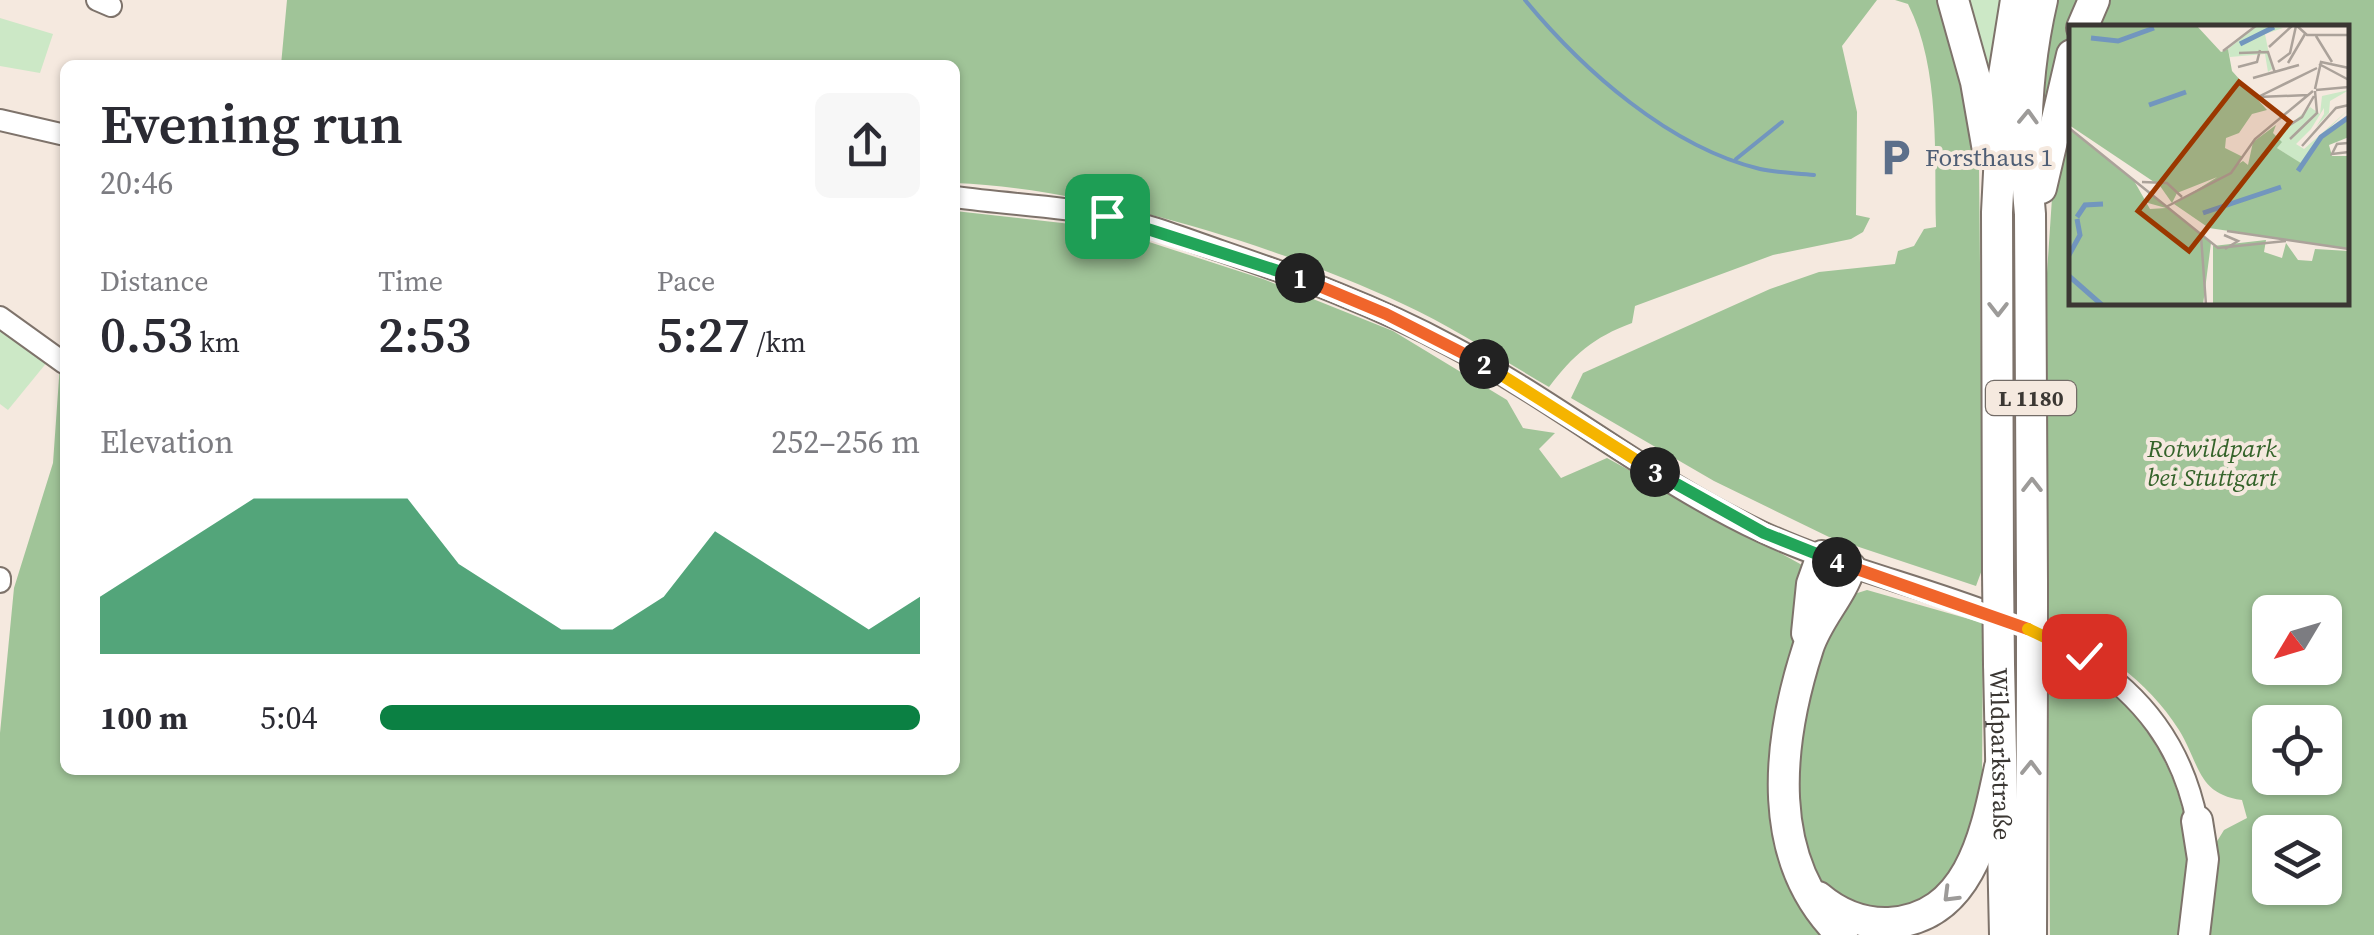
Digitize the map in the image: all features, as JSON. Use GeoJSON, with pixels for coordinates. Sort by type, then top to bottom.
{"type":"FeatureCollection","features":[{"type":"Feature","properties":{"kind":"highway","name":"L 1180"},"geometry":{"type":"LineString","coordinates":[[1952,0],[1978,93],[1997,212]]}},
{"type":"Feature","properties":{"kind":"highway","name":"L 1180"},"geometry":{"type":"LineString","coordinates":[[1997,212],[2004,74],[2016,0]]}},
{"type":"Feature","properties":{"kind":"highway","name":"L 1180"},"geometry":{"type":"LineString","coordinates":[[2030,214],[2026,174],[2029,88],[2042,0]]}},
{"type":"Feature","properties":{"kind":"highway"},"geometry":{"type":"LineString","coordinates":[[2083,25],[2094,0]]}},
{"type":"Feature","properties":{"kind":"highway"},"geometry":{"type":"LineString","coordinates":[[2030,214],[2042,186],[2069,68]]}},
{"type":"Feature","properties":{"kind":"highway","name":"Wildparkstraße"},"geometry":{"type":"LineString","coordinates":[[1997,212],[2004,935]]}},
{"type":"Feature","properties":{"kind":"highway","name":"Wildparkstraße"},"geometry":{"type":"LineString","coordinates":[[2030,214],[2030,862],[2037,928]]}},
{"type":"Feature","properties":{"kind":"highway"},"geometry":{"type":"LineString","coordinates":[[1822,556],[1808,608],[1808,646],[1793,718],[1784,804],[1787,842],[1801,882],[1815,906],[1842,935]]}},
{"type":"Feature","properties":{"kind":"highway"},"geometry":{"type":"LineString","coordinates":[[1808,646],[1850,567]]}},
{"type":"Feature","properties":{"kind":"highway","name":"L 1180"},"geometry":{"type":"LineString","coordinates":[[1801,882],[1828,904],[1858,919],[1897,922],[1932,911],[1956,890],[1973,866],[2000,767]]}},
{"type":"Feature","properties":{"kind":"highway"},"geometry":{"type":"LineString","coordinates":[[2194,935],[2203,859],[2198,821]]}},
{"type":"Feature","properties":{"kind":"street"},"geometry":{"type":"LineString","coordinates":[[0,120],[60,135]]}},
{"type":"Feature","properties":{"kind":"street"},"geometry":{"type":"LineString","coordinates":[[960,198],[1107,216],[1323,286],[1451,346],[1690,493],[1764,533],[2016,624],[2101,666],[2131,691],[2170,744],[2198,821]]}},
{"type":"Feature","properties":{"kind":"street"},"geometry":{"type":"LineString","coordinates":[[0,317],[60,360]]}},
{"type":"Feature","properties":{"kind":"green space"},"geometry":{"type":"Polygon","coordinates":[[[287,0],[1877,0],[1842,46],[1857,112],[1856,215],[1870,218],[1863,232],[1851,239],[1773,255],[1635,306],[1632,323],[1585,348],[1549,387],[1403,304],[1300,261],[1124,208],[1008,187],[960,183],[960,60],[281,60],[287,0]]]}},
{"type":"Feature","properties":{"kind":"green space"},"geometry":{"type":"Polygon","coordinates":[[[1895,0],[1942,0],[1979,163],[1983,567],[1976,586],[1829,537],[1714,481],[1571,398],[1583,373],[1770,289],[1819,272],[1895,264],[1898,251],[1914,246],[1924,229],[1936,227],[1934,114],[1926,56],[1908,4],[1895,0]]]}},
{"type":"Feature","properties":{"kind":"green space"},"geometry":{"type":"Polygon","coordinates":[[[1960,0],[2005,0],[1990,96],[1960,0]]]}},
{"type":"Feature","properties":{"kind":"green space"},"geometry":{"type":"Polygon","coordinates":[[[2054,0],[2085,0],[2077,25],[2069,25],[2069,48],[2035,149],[2054,0]]]}},
{"type":"Feature","properties":{"kind":"green space","name":"Rotwildpark bei Stuttgart"},"geometry":{"type":"Polygon","coordinates":[[[2105,0],[2374,0],[2374,935],[2208,935],[2216,843],[2224,830],[2247,818],[2242,800],[2227,797],[2208,784],[2179,730],[2137,681],[2104,655],[2048,622],[2047,273],[2053,183],[2069,103],[2069,305],[2349,305],[2349,25],[2094,25],[2105,0]]]}},
{"type":"Feature","properties":{"kind":"green space"},"geometry":{"type":"Polygon","coordinates":[[[0,18],[53,34],[40,73],[0,66],[0,18]]]}},
{"type":"Feature","properties":{"kind":"green space"},"geometry":{"type":"Polygon","coordinates":[[[960,212],[1106,228],[1263,279],[1393,331],[1507,400],[1523,428],[1555,433],[1539,449],[1561,478],[1607,458],[1802,565],[1786,875],[1793,893],[1826,935],[0,935],[0,733],[14,588],[53,463],[60,364],[60,775],[960,775],[960,212]]]}},
{"type":"Feature","properties":{"kind":"green space"},"geometry":{"type":"Polygon","coordinates":[[[0,324],[48,361],[8,410],[0,404],[0,324]]]}},
{"type":"Feature","properties":{"kind":"green space"},"geometry":{"type":"Polygon","coordinates":[[[1867,590],[1983,623],[1982,783],[1964,868],[1905,915],[1828,897],[1796,838],[1794,777],[1821,640],[1851,595],[1867,590]]]}},
{"type":"Feature","properties":{"kind":"green space"},"geometry":{"type":"Polygon","coordinates":[[[2048,646],[2101,681],[2123,703],[2144,727],[2174,782],[2189,854],[2181,935],[2050,935],[2048,646]]]}},
{"type":"Feature","properties":{"kind":"waterway"},"geometry":{"type":"LineString","coordinates":[[1525,0],[1573,53],[1661,124],[1726,158],[1767,170],[1814,175]]}},
{"type":"Feature","properties":{"kind":"waterway"},"geometry":{"type":"LineString","coordinates":[[1736,159],[1782,122]]}},
{"type":"Feature","properties":{"kind":"place","name":"Forsthaus 1"},"geometry":{"type":"Point","coordinates":[1895,157]}},
{"type":"Feature","properties":{"kind":"route"},"geometry":{"type":"LineString","coordinates":[[1107,216],[1323,286],[1386,314],[1516,383],[1690,493],[1764,533],[2016,624],[2084,656]]}}]}
